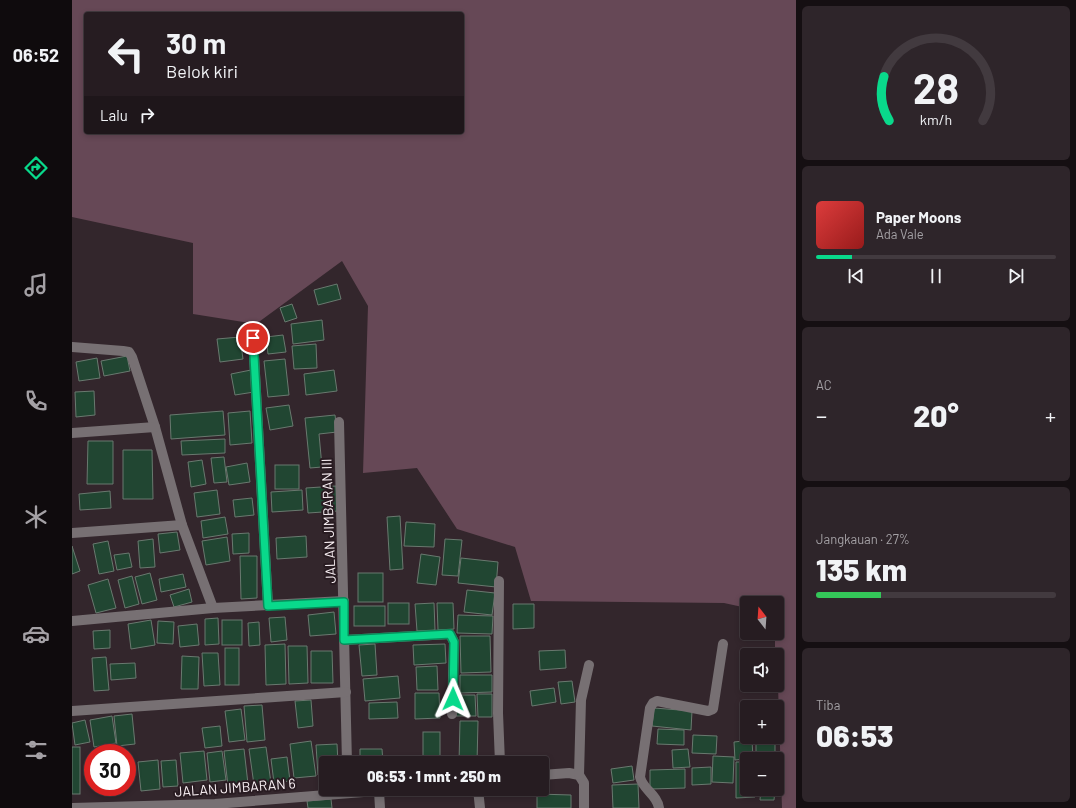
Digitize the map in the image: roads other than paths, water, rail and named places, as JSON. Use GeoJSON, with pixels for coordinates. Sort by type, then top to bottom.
{"type":"FeatureCollection","features":[{"type":"Feature","properties":{"kind":"street"},"geometry":{"type":"LineString","coordinates":[[253,338],[268,606]]}},
{"type":"Feature","properties":{"kind":"street"},"geometry":{"type":"LineString","coordinates":[[72,347],[130,353],[134,361],[155,427],[182,525],[213,608]]}},
{"type":"Feature","properties":{"kind":"street","name":"JALAN JIMBARAN III"},"geometry":{"type":"LineString","coordinates":[[339,422],[348,756]]}},
{"type":"Feature","properties":{"kind":"street"},"geometry":{"type":"LineString","coordinates":[[72,433],[155,427]]}},
{"type":"Feature","properties":{"kind":"street"},"geometry":{"type":"LineString","coordinates":[[72,533],[182,525]]}},
{"type":"Feature","properties":{"kind":"street"},"geometry":{"type":"LineString","coordinates":[[499,581],[498,713],[500,756]]}},
{"type":"Feature","properties":{"kind":"street"},"geometry":{"type":"LineString","coordinates":[[72,621],[213,608],[344,602]]}},
{"type":"Feature","properties":{"kind":"street"},"geometry":{"type":"LineString","coordinates":[[344,640],[450,634],[454,642],[452,714]]}},
{"type":"Feature","properties":{"kind":"street"},"geometry":{"type":"LineString","coordinates":[[659,808],[656,798],[643,784],[640,777],[650,708],[657,701],[708,712],[713,709],[723,644]]}},
{"type":"Feature","properties":{"kind":"street"},"geometry":{"type":"LineString","coordinates":[[584,808],[584,788],[580,775],[581,700],[590,665]]}},
{"type":"Feature","properties":{"kind":"street"},"geometry":{"type":"LineString","coordinates":[[72,711],[346,692]]}},
{"type":"Feature","properties":{"kind":"street"},"geometry":{"type":"LineString","coordinates":[[549,774],[565,773],[580,775]]}},
{"type":"Feature","properties":{"kind":"street","name":"JALAN JIMBARAN 6"},"geometry":{"type":"LineString","coordinates":[[72,808],[144,808],[292,803],[325,796]]}},
{"type":"Feature","properties":{"kind":"street"},"geometry":{"type":"LineString","coordinates":[[380,796],[380,808]]}},
{"type":"Feature","properties":{"kind":"street"},"geometry":{"type":"LineString","coordinates":[[479,796],[480,808]]}}]}
